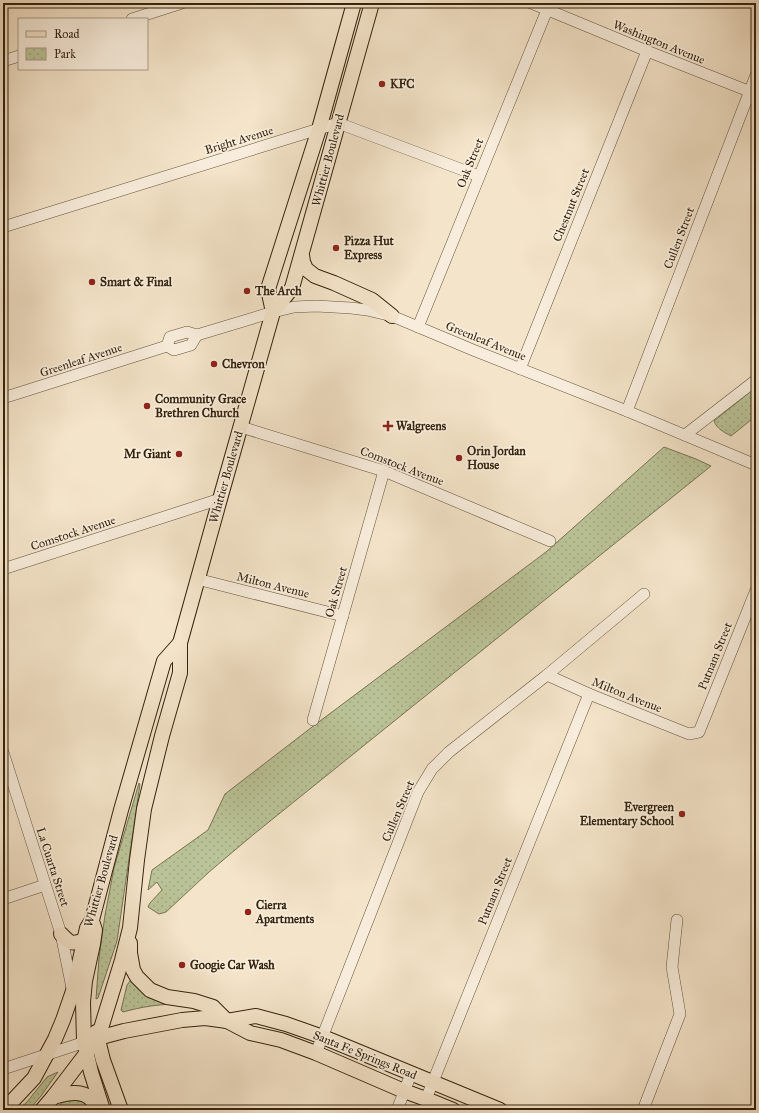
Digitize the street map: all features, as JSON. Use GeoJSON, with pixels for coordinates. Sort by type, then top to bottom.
{"type":"FeatureCollection","features":[{"type":"Feature","properties":{"kind":"main road","name":"Whittier Boulevard"},"geometry":{"type":"LineString","coordinates":[[273,312],[268,289],[318,129],[354,3]]}},
{"type":"Feature","properties":{"kind":"main road","name":"Whittier Boulevard"},"geometry":{"type":"LineString","coordinates":[[42,1110],[53,1097],[89,1045],[122,960],[130,928],[144,809],[162,736],[180,673],[180,643],[273,312],[292,288],[372,3]]}},
{"type":"Feature","properties":{"kind":"main road"},"geometry":{"type":"LineString","coordinates":[[302,255],[306,269],[316,276],[372,300],[392,316]]}},
{"type":"Feature","properties":{"kind":"main road","name":"Whittier Boulevard"},"geometry":{"type":"LineString","coordinates":[[4,1110],[34,1078],[47,1055],[63,1020],[89,942],[87,928],[92,920],[121,810],[164,661],[180,643]]}},
{"type":"Feature","properties":{"kind":"main road"},"geometry":{"type":"LineString","coordinates":[[130,928],[130,953],[133,970],[137,977],[150,990],[167,997],[194,1001],[213,1007],[227,1021]]}},
{"type":"Feature","properties":{"kind":"main road"},"geometry":{"type":"LineString","coordinates":[[61,934],[72,943],[89,942],[96,957],[91,1003],[92,1014],[89,1045],[91,1072],[103,1110]]}},
{"type":"Feature","properties":{"kind":"main road","name":"Santa Fe Springs Road"},"geometry":{"type":"LineString","coordinates":[[89,1045],[124,1031],[182,1020],[205,1018],[227,1021],[256,1016],[323,1037],[500,1110]]}},
{"type":"Feature","properties":{"kind":"main road","name":"Santa Fe Springs Road"},"geometry":{"type":"LineString","coordinates":[[227,1021],[250,1033],[281,1040],[316,1053],[404,1091],[454,1110]]}},
{"type":"Feature","properties":{"kind":"main road"},"geometry":{"type":"LineString","coordinates":[[89,1045],[104,1060],[121,1110]]}},
{"type":"Feature","properties":{"kind":"main road"},"geometry":{"type":"LineString","coordinates":[[53,1097],[81,1093],[91,1098],[99,1110]]}},
{"type":"Feature","properties":{"kind":"street"},"geometry":{"type":"LineString","coordinates":[[135,18],[182,3]]}},
{"type":"Feature","properties":{"kind":"street","name":"Washington Avenue"},"geometry":{"type":"LineString","coordinates":[[531,3],[753,93]]}},
{"type":"Feature","properties":{"kind":"street","name":"Oak Street"},"geometry":{"type":"LineString","coordinates":[[418,327],[547,10]]}},
{"type":"Feature","properties":{"kind":"street","name":"Chestnut Street"},"geometry":{"type":"LineString","coordinates":[[520,369],[647,51]]}},
{"type":"Feature","properties":{"kind":"street"},"geometry":{"type":"LineString","coordinates":[[3,61],[18,56]]}},
{"type":"Feature","properties":{"kind":"street","name":"Cullen Street"},"geometry":{"type":"LineString","coordinates":[[627,411],[753,93],[756,75]]}},
{"type":"Feature","properties":{"kind":"street"},"geometry":{"type":"LineString","coordinates":[[338,123],[479,176]]}},
{"type":"Feature","properties":{"kind":"street","name":"Bright Avenue"},"geometry":{"type":"LineString","coordinates":[[3,227],[338,123]]}},
{"type":"Feature","properties":{"kind":"street","name":"Greenleaf Avenue"},"geometry":{"type":"LineString","coordinates":[[3,398],[167,346],[174,350],[180,349],[191,345],[197,336],[273,312],[294,307],[316,306],[362,310],[392,316],[756,465]]}},
{"type":"Feature","properties":{"kind":"street"},"geometry":{"type":"LineString","coordinates":[[685,435],[756,380]]}},
{"type":"Feature","properties":{"kind":"street","name":"Comstock Avenue"},"geometry":{"type":"LineString","coordinates":[[241,427],[384,471],[550,541]]}},
{"type":"Feature","properties":{"kind":"street","name":"Oak Street"},"geometry":{"type":"LineString","coordinates":[[313,720],[384,471]]}},
{"type":"Feature","properties":{"kind":"street","name":"Comstock Avenue"},"geometry":{"type":"LineString","coordinates":[[3,569],[220,499]]}},
{"type":"Feature","properties":{"kind":"street","name":"Milton Avenue"},"geometry":{"type":"LineString","coordinates":[[197,579],[343,616]]}},
{"type":"Feature","properties":{"kind":"street","name":"Putnam Street"},"geometry":{"type":"LineString","coordinates":[[699,732],[756,590]]}},
{"type":"Feature","properties":{"kind":"street","name":"Cullen Street"},"geometry":{"type":"LineString","coordinates":[[316,1053],[418,792],[432,768],[449,752],[547,675],[644,594]]}},
{"type":"Feature","properties":{"kind":"street","name":"Milton Avenue"},"geometry":{"type":"LineString","coordinates":[[547,675],[589,694],[689,734],[699,732]]}},
{"type":"Feature","properties":{"kind":"street","name":"Putnam Street"},"geometry":{"type":"LineString","coordinates":[[426,1099],[589,694]]}},
{"type":"Feature","properties":{"kind":"street","name":"La Cuarta Street"},"geometry":{"type":"LineString","coordinates":[[3,752],[61,934],[73,991]]}},
{"type":"Feature","properties":{"kind":"street"},"geometry":{"type":"LineString","coordinates":[[3,898],[45,885]]}},
{"type":"Feature","properties":{"kind":"street"},"geometry":{"type":"LineString","coordinates":[[643,1110],[680,1014],[672,967],[677,920]]}},
{"type":"Feature","properties":{"kind":"street"},"geometry":{"type":"LineString","coordinates":[[3,1069],[47,1055],[89,1045]]}},
{"type":"Feature","properties":{"kind":"street"},"geometry":{"type":"LineString","coordinates":[[397,1110],[411,1074]]}},
{"type":"Feature","properties":{"kind":"green space"},"geometry":{"type":"Polygon","coordinates":[[[756,387],[756,416],[731,436],[723,432],[714,421],[756,387]]]}},
{"type":"Feature","properties":{"kind":"green space"},"geometry":{"type":"Polygon","coordinates":[[[664,447],[711,466],[254,834],[209,872],[166,912],[159,914],[148,907],[162,890],[157,882],[148,890],[152,870],[208,830],[225,794],[546,552],[664,447]]]}},
{"type":"Feature","properties":{"kind":"green space"},"geometry":{"type":"Polygon","coordinates":[[[139,783],[117,941],[98,998],[96,999],[99,958],[114,868],[139,783]]]}},
{"type":"Feature","properties":{"kind":"green space"},"geometry":{"type":"Polygon","coordinates":[[[130,981],[133,981],[178,1004],[150,1006],[123,1012],[121,1010],[127,985],[130,981]]]}},
{"type":"Feature","properties":{"kind":"green space"},"geometry":{"type":"Polygon","coordinates":[[[58,1072],[29,1110],[18,1110],[27,1102],[47,1077],[58,1072]]]}},
{"type":"Feature","properties":{"kind":"green space"},"geometry":{"type":"Polygon","coordinates":[[[80,1099],[93,1110],[54,1110],[64,1101],[80,1099]]]}},
{"type":"Feature","properties":{"kind":"place","name":"KFC"},"geometry":{"type":"Point","coordinates":[382,84]}},
{"type":"Feature","properties":{"kind":"place","name":"Pizza Hut Express"},"geometry":{"type":"Point","coordinates":[336,248]}},
{"type":"Feature","properties":{"kind":"place","name":"Smart & Final"},"geometry":{"type":"Point","coordinates":[92,282]}},
{"type":"Feature","properties":{"kind":"place","name":"The Arch"},"geometry":{"type":"Point","coordinates":[247,291]}},
{"type":"Feature","properties":{"kind":"place","name":"Chevron"},"geometry":{"type":"Point","coordinates":[214,364]}},
{"type":"Feature","properties":{"kind":"place","name":"Community Grace Brethren Church"},"geometry":{"type":"Point","coordinates":[147,406]}},
{"type":"Feature","properties":{"kind":"place","name":"Walgreens"},"geometry":{"type":"Point","coordinates":[388,426]}},
{"type":"Feature","properties":{"kind":"place","name":"Mr Giant"},"geometry":{"type":"Point","coordinates":[179,454]}},
{"type":"Feature","properties":{"kind":"place","name":"Orin Jordan House"},"geometry":{"type":"Point","coordinates":[459,458]}},
{"type":"Feature","properties":{"kind":"place","name":"Evergreen Elementary School"},"geometry":{"type":"Point","coordinates":[682,814]}},
{"type":"Feature","properties":{"kind":"place","name":"Cierra Apartments"},"geometry":{"type":"Point","coordinates":[248,912]}},
{"type":"Feature","properties":{"kind":"place","name":"Googie Car Wash"},"geometry":{"type":"Point","coordinates":[182,965]}}]}
